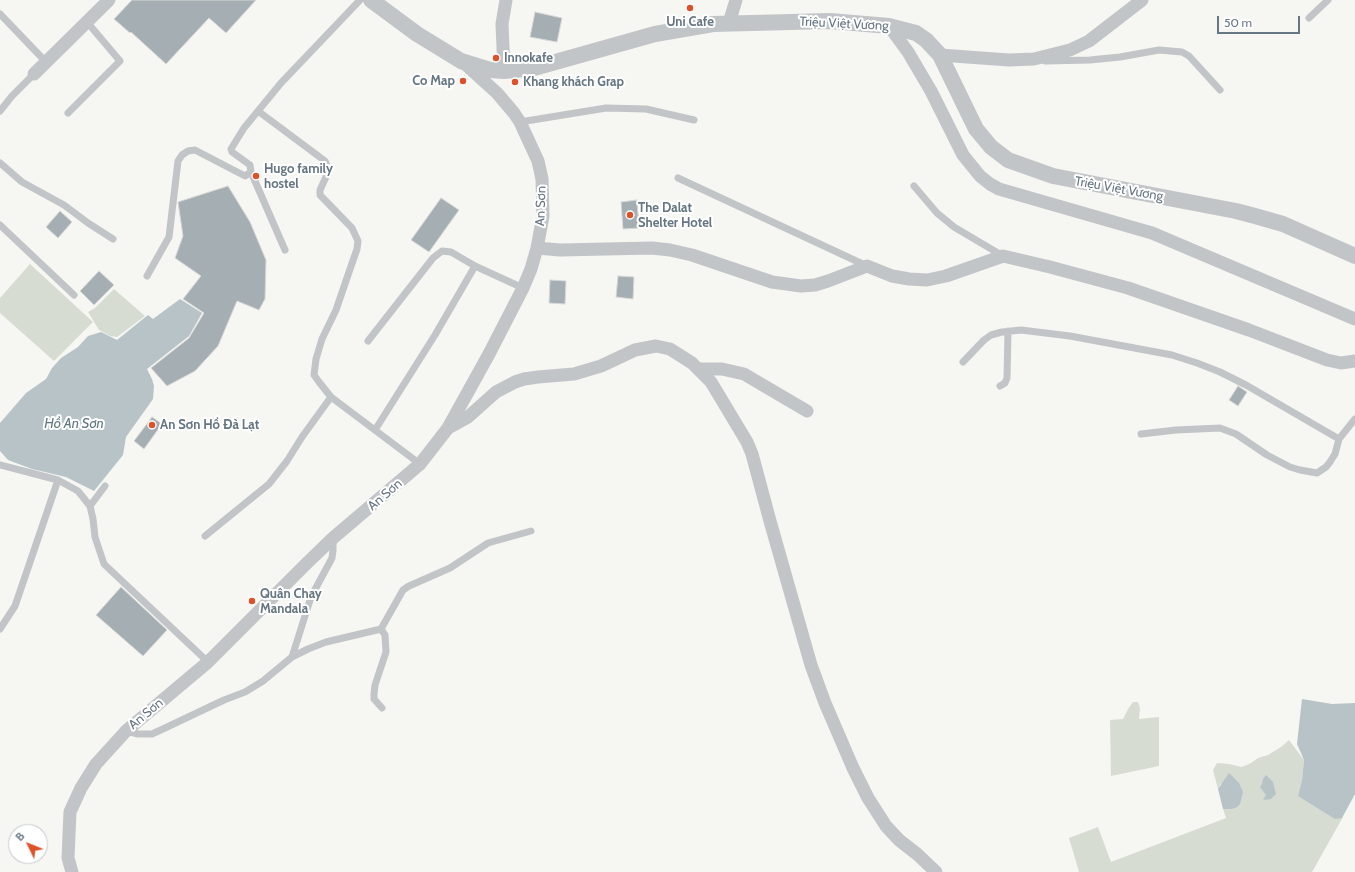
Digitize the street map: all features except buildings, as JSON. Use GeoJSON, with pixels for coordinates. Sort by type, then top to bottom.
{"type":"FeatureCollection","features":[{"type":"Feature","properties":{"kind":"street"},"geometry":{"type":"LineString","coordinates":[[34,74],[109,0]]}},
{"type":"Feature","properties":{"kind":"street","name":"Triệu Việt Vương"},"geometry":{"type":"LineString","coordinates":[[371,0],[417,34],[461,61],[490,70],[504,71],[534,68],[655,34],[713,24],[830,21],[889,26],[916,33],[926,40],[940,55],[976,129],[991,147],[1008,160],[1060,178],[1236,211],[1255,216],[1283,224],[1355,256]]}},
{"type":"Feature","properties":{"kind":"street"},"geometry":{"type":"LineString","coordinates":[[504,71],[502,24],[506,0]]}},
{"type":"Feature","properties":{"kind":"street"},"geometry":{"type":"LineString","coordinates":[[730,23],[736,0]]}},
{"type":"Feature","properties":{"kind":"street"},"geometry":{"type":"LineString","coordinates":[[940,55],[1009,60],[1034,59],[1070,50],[1089,41],[1142,0]]}},
{"type":"Feature","properties":{"kind":"street"},"geometry":{"type":"LineString","coordinates":[[889,26],[908,52],[931,91],[963,155],[980,176],[990,184],[999,189],[1152,233],[1355,319]]}},
{"type":"Feature","properties":{"kind":"street","name":"An Sơn"},"geometry":{"type":"LineString","coordinates":[[72,872],[68,858],[70,812],[81,788],[96,764],[126,731],[208,662],[333,538],[420,464],[448,428],[523,288],[531,269],[537,248],[543,216],[542,179],[538,161],[520,122],[497,93],[461,61]]}},
{"type":"Feature","properties":{"kind":"street"},"geometry":{"type":"LineString","coordinates":[[537,248],[560,250],[652,248],[670,250],[692,255],[772,282],[801,286],[828,282],[867,266],[892,276],[927,280],[946,276],[1003,256],[1128,288],[1249,330],[1327,360],[1341,363],[1355,361]]}},
{"type":"Feature","properties":{"kind":"street"},"geometry":{"type":"LineString","coordinates":[[448,428],[468,417],[496,392],[515,382],[538,377],[574,374],[601,366],[635,350],[664,346],[676,352],[698,368],[711,382],[747,442],[752,454],[811,665],[828,710],[853,768],[868,798],[886,826],[899,840],[918,854],[936,872]]}},
{"type":"Feature","properties":{"kind":"street"},"geometry":{"type":"LineString","coordinates":[[698,368],[722,369],[744,374],[807,411]]}},
{"type":"Feature","properties":{"kind":"lane"},"geometry":{"type":"LineString","coordinates":[[285,250],[251,172],[250,165],[232,152],[231,149],[244,128],[281,82],[360,0]]}},
{"type":"Feature","properties":{"kind":"lane"},"geometry":{"type":"LineString","coordinates":[[1309,18],[1328,0]]}},
{"type":"Feature","properties":{"kind":"lane"},"geometry":{"type":"LineString","coordinates":[[0,14],[46,62]]}},
{"type":"Feature","properties":{"kind":"lane"},"geometry":{"type":"LineString","coordinates":[[68,113],[120,61],[87,22]]}},
{"type":"Feature","properties":{"kind":"lane"},"geometry":{"type":"LineString","coordinates":[[1034,59],[1046,61],[1090,60],[1120,57],[1159,50],[1182,52],[1189,56],[1220,90]]}},
{"type":"Feature","properties":{"kind":"lane"},"geometry":{"type":"LineString","coordinates":[[0,111],[12,96],[34,74]]}},
{"type":"Feature","properties":{"kind":"lane"},"geometry":{"type":"LineString","coordinates":[[520,122],[606,108],[646,109],[694,120]]}},
{"type":"Feature","properties":{"kind":"lane"},"geometry":{"type":"LineString","coordinates":[[258,111],[325,161],[328,168],[320,190],[320,195],[352,228],[358,241],[357,249],[336,310],[322,339],[316,359],[314,375],[331,397],[420,464]]}},
{"type":"Feature","properties":{"kind":"lane"},"geometry":{"type":"LineString","coordinates":[[147,276],[169,237],[178,161],[182,155],[188,151],[195,150],[245,176],[251,172]]}},
{"type":"Feature","properties":{"kind":"lane"},"geometry":{"type":"LineString","coordinates":[[0,163],[22,182],[64,205],[113,239]]}},
{"type":"Feature","properties":{"kind":"lane"},"geometry":{"type":"LineString","coordinates":[[678,178],[867,266]]}},
{"type":"Feature","properties":{"kind":"lane"},"geometry":{"type":"LineString","coordinates":[[914,186],[937,213],[954,227],[1003,256]]}},
{"type":"Feature","properties":{"kind":"lane"},"geometry":{"type":"LineString","coordinates":[[0,225],[74,294]]}},
{"type":"Feature","properties":{"kind":"lane"},"geometry":{"type":"LineString","coordinates":[[368,341],[433,258],[442,251],[451,252],[475,266],[523,288]]}},
{"type":"Feature","properties":{"kind":"lane"},"geometry":{"type":"LineString","coordinates":[[375,430],[439,328],[475,266]]}},
{"type":"Feature","properties":{"kind":"lane"},"geometry":{"type":"LineString","coordinates":[[963,362],[984,340],[991,335],[1021,330],[1070,336],[1172,355],[1197,363],[1246,385],[1339,439]]}},
{"type":"Feature","properties":{"kind":"lane"},"geometry":{"type":"LineString","coordinates":[[1000,386],[1005,383],[1007,378],[1008,331]]}},
{"type":"Feature","properties":{"kind":"lane"},"geometry":{"type":"LineString","coordinates":[[205,536],[268,484],[287,461],[302,437],[331,397]]}},
{"type":"Feature","properties":{"kind":"lane"},"geometry":{"type":"LineString","coordinates":[[1141,434],[1176,430],[1220,428],[1236,434],[1267,455],[1290,467],[1317,472],[1326,467],[1330,462],[1335,454],[1339,439],[1355,419]]}},
{"type":"Feature","properties":{"kind":"lane"},"geometry":{"type":"LineString","coordinates":[[0,465],[58,480],[78,491],[90,506],[95,537],[104,564],[208,662]]}},
{"type":"Feature","properties":{"kind":"lane"},"geometry":{"type":"LineString","coordinates":[[0,629],[15,606],[58,480]]}},
{"type":"Feature","properties":{"kind":"lane"},"geometry":{"type":"LineString","coordinates":[[90,506],[105,486]]}},
{"type":"Feature","properties":{"kind":"lane"},"geometry":{"type":"LineString","coordinates":[[126,731],[138,734],[152,734],[224,700],[245,692],[263,681],[292,657],[326,642],[381,629],[403,590],[409,586],[450,568],[488,543],[531,531]]}},
{"type":"Feature","properties":{"kind":"lane"},"geometry":{"type":"LineString","coordinates":[[292,657],[311,597],[332,558],[334,550],[333,538]]}},
{"type":"Feature","properties":{"kind":"lane"},"geometry":{"type":"LineString","coordinates":[[381,629],[385,635],[386,652],[375,685],[374,699],[382,708]]}},
{"type":"Feature","properties":{"kind":"shaded area"},"geometry":{"type":"Polygon","coordinates":[[[30,264],[93,322],[54,361],[0,313],[0,298],[30,264]]]}},
{"type":"Feature","properties":{"kind":"shaded area"},"geometry":{"type":"Polygon","coordinates":[[[114,289],[145,316],[117,337],[110,336],[99,330],[88,312],[95,308],[114,289]]]}},
{"type":"Feature","properties":{"kind":"shaded area"},"geometry":{"type":"Polygon","coordinates":[[[1133,702],[1138,702],[1140,708],[1139,719],[1159,717],[1159,766],[1111,776],[1110,720],[1123,719],[1133,702]]]}},
{"type":"Feature","properties":{"kind":"shaded area"},"geometry":{"type":"Polygon","coordinates":[[[1289,740],[1304,760],[1302,780],[1298,796],[1343,817],[1312,872],[1079,872],[1069,838],[1098,827],[1111,862],[1226,818],[1223,809],[1232,809],[1221,783],[1218,789],[1213,770],[1217,763],[1242,767],[1258,758],[1268,755],[1289,740]]]}},
{"type":"Feature","properties":{"kind":"water","name":"Hồ An Sơn"},"geometry":{"type":"Polygon","coordinates":[[[180,299],[202,313],[189,336],[147,369],[154,386],[153,399],[126,437],[123,455],[94,491],[66,477],[32,469],[8,460],[0,451],[0,423],[26,393],[46,379],[52,368],[61,358],[78,347],[88,336],[101,332],[117,340],[148,315],[153,319],[180,299]]]}},
{"type":"Feature","properties":{"kind":"water"},"geometry":{"type":"Polygon","coordinates":[[[1302,699],[1332,704],[1355,703],[1355,794],[1342,818],[1335,819],[1298,796],[1302,780],[1304,760],[1297,744],[1302,699]]]}},
{"type":"Feature","properties":{"kind":"water"},"geometry":{"type":"Polygon","coordinates":[[[1229,773],[1239,783],[1243,792],[1240,804],[1237,807],[1232,809],[1223,809],[1218,789],[1229,773]]]}},
{"type":"Feature","properties":{"kind":"water"},"geometry":{"type":"Polygon","coordinates":[[[1266,775],[1273,782],[1276,794],[1271,799],[1263,800],[1266,795],[1260,787],[1266,775]]]}},
{"type":"Feature","properties":{"kind":"place","name":"Uni Cafe"},"geometry":{"type":"Point","coordinates":[690,8]}},
{"type":"Feature","properties":{"kind":"place","name":"Innokafe"},"geometry":{"type":"Point","coordinates":[496,58]}},
{"type":"Feature","properties":{"kind":"place","name":"Co Map"},"geometry":{"type":"Point","coordinates":[463,81]}},
{"type":"Feature","properties":{"kind":"place","name":"Khang khách Grap"},"geometry":{"type":"Point","coordinates":[515,82]}},
{"type":"Feature","properties":{"kind":"place","name":"Hugo family hostel"},"geometry":{"type":"Point","coordinates":[256,176]}},
{"type":"Feature","properties":{"kind":"place","name":"The Dalat Shelter Hotel"},"geometry":{"type":"Point","coordinates":[630,215]}},
{"type":"Feature","properties":{"kind":"place","name":"An Sơn Hồ Đà Lạt"},"geometry":{"type":"Point","coordinates":[152,425]}},
{"type":"Feature","properties":{"kind":"place","name":"Quân Chay Mandala"},"geometry":{"type":"Point","coordinates":[252,601]}}]}
